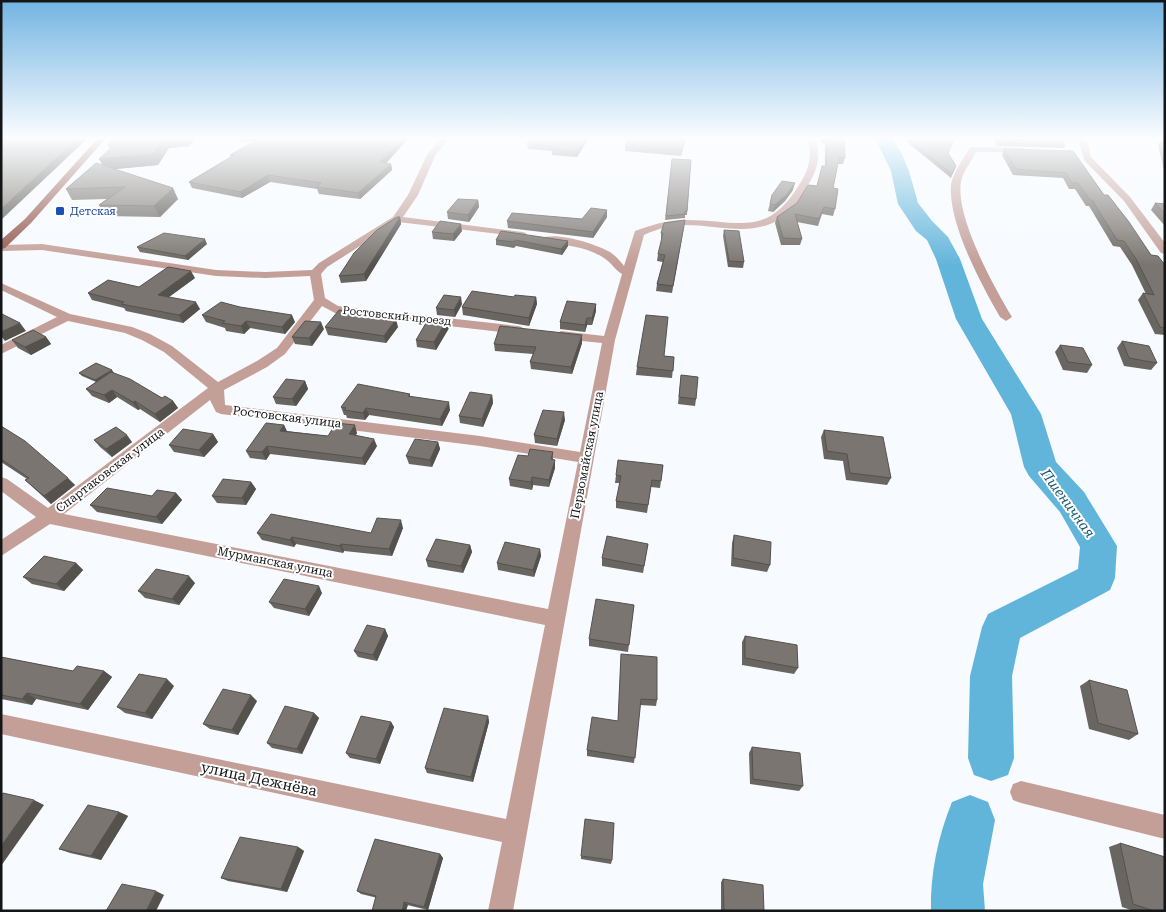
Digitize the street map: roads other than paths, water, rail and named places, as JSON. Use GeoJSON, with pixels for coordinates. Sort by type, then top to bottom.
{"type":"FeatureCollection","features":[{"type":"Feature","properties":{"kind":"main road"},"geometry":{"type":"LineString","coordinates":[[1,247],[28,221],[64,181]]}},
{"type":"Feature","properties":{"kind":"street"},"geometry":{"type":"LineString","coordinates":[[1,247],[42,247],[216,273],[266,275],[315,273],[323,265],[396,219],[413,195],[420,181]]}},
{"type":"Feature","properties":{"kind":"street","name":"Первомайская улица"},"geometry":{"type":"LineString","coordinates":[[500,911],[609,340],[638,233],[654,226],[672,223],[742,228],[764,224],[779,216],[801,193],[807,181]]}},
{"type":"Feature","properties":{"kind":"street"},"geometry":{"type":"LineString","coordinates":[[958,181],[956,192],[959,208],[976,262],[1006,317]]}},
{"type":"Feature","properties":{"kind":"street"},"geometry":{"type":"LineString","coordinates":[[1109,181],[1127,199],[1165,251]]}},
{"type":"Feature","properties":{"kind":"street"},"geometry":{"type":"LineString","coordinates":[[396,219],[448,224],[581,243],[609,256],[616,266],[628,273]]}},
{"type":"Feature","properties":{"kind":"street"},"geometry":{"type":"LineString","coordinates":[[315,273],[320,300]]}},
{"type":"Feature","properties":{"kind":"street"},"geometry":{"type":"LineString","coordinates":[[1,286],[66,317],[128,330],[146,337],[168,349],[217,388]]}},
{"type":"Feature","properties":{"kind":"street","name":"Ростовский проезд"},"geometry":{"type":"LineString","coordinates":[[320,300],[335,310],[532,332]]}},
{"type":"Feature","properties":{"kind":"street","name":"Спартаковская улица"},"geometry":{"type":"LineString","coordinates":[[1,549],[48,517],[217,388],[262,364],[281,351],[320,300]]}},
{"type":"Feature","properties":{"kind":"street"},"geometry":{"type":"LineString","coordinates":[[1,350],[66,317]]}},
{"type":"Feature","properties":{"kind":"street"},"geometry":{"type":"LineString","coordinates":[[551,334],[609,340]]}},
{"type":"Feature","properties":{"kind":"street","name":"Ростовская улица"},"geometry":{"type":"LineString","coordinates":[[217,388],[217,403],[221,409],[480,441],[586,458]]}},
{"type":"Feature","properties":{"kind":"street","name":"Мурманская улица"},"geometry":{"type":"LineString","coordinates":[[1,483],[48,517],[557,620]]}},
{"type":"Feature","properties":{"kind":"street","name":"улица Дежнёва"},"geometry":{"type":"LineString","coordinates":[[1,724],[516,833]]}},
{"type":"Feature","properties":{"kind":"street"},"geometry":{"type":"LineString","coordinates":[[1021,792],[1165,827]]}},
{"type":"Feature","properties":{"kind":"waterway","name":"Пшеничная"},"geometry":{"type":"LineString","coordinates":[[902,181],[908,204],[924,226],[937,237],[948,259],[969,319],[1026,414],[1041,467],[1072,502],[1099,546],[1096,578],[1002,627],[991,676],[991,758]]}},
{"type":"Feature","properties":{"kind":"waterway","name":"Пшеничная"},"geometry":{"type":"LineString","coordinates":[[958,911],[957,884],[970,820]]}},
{"type":"Feature","properties":{"kind":"place","name":"Детская"},"geometry":{"type":"Point","coordinates":[60,211]}}]}
